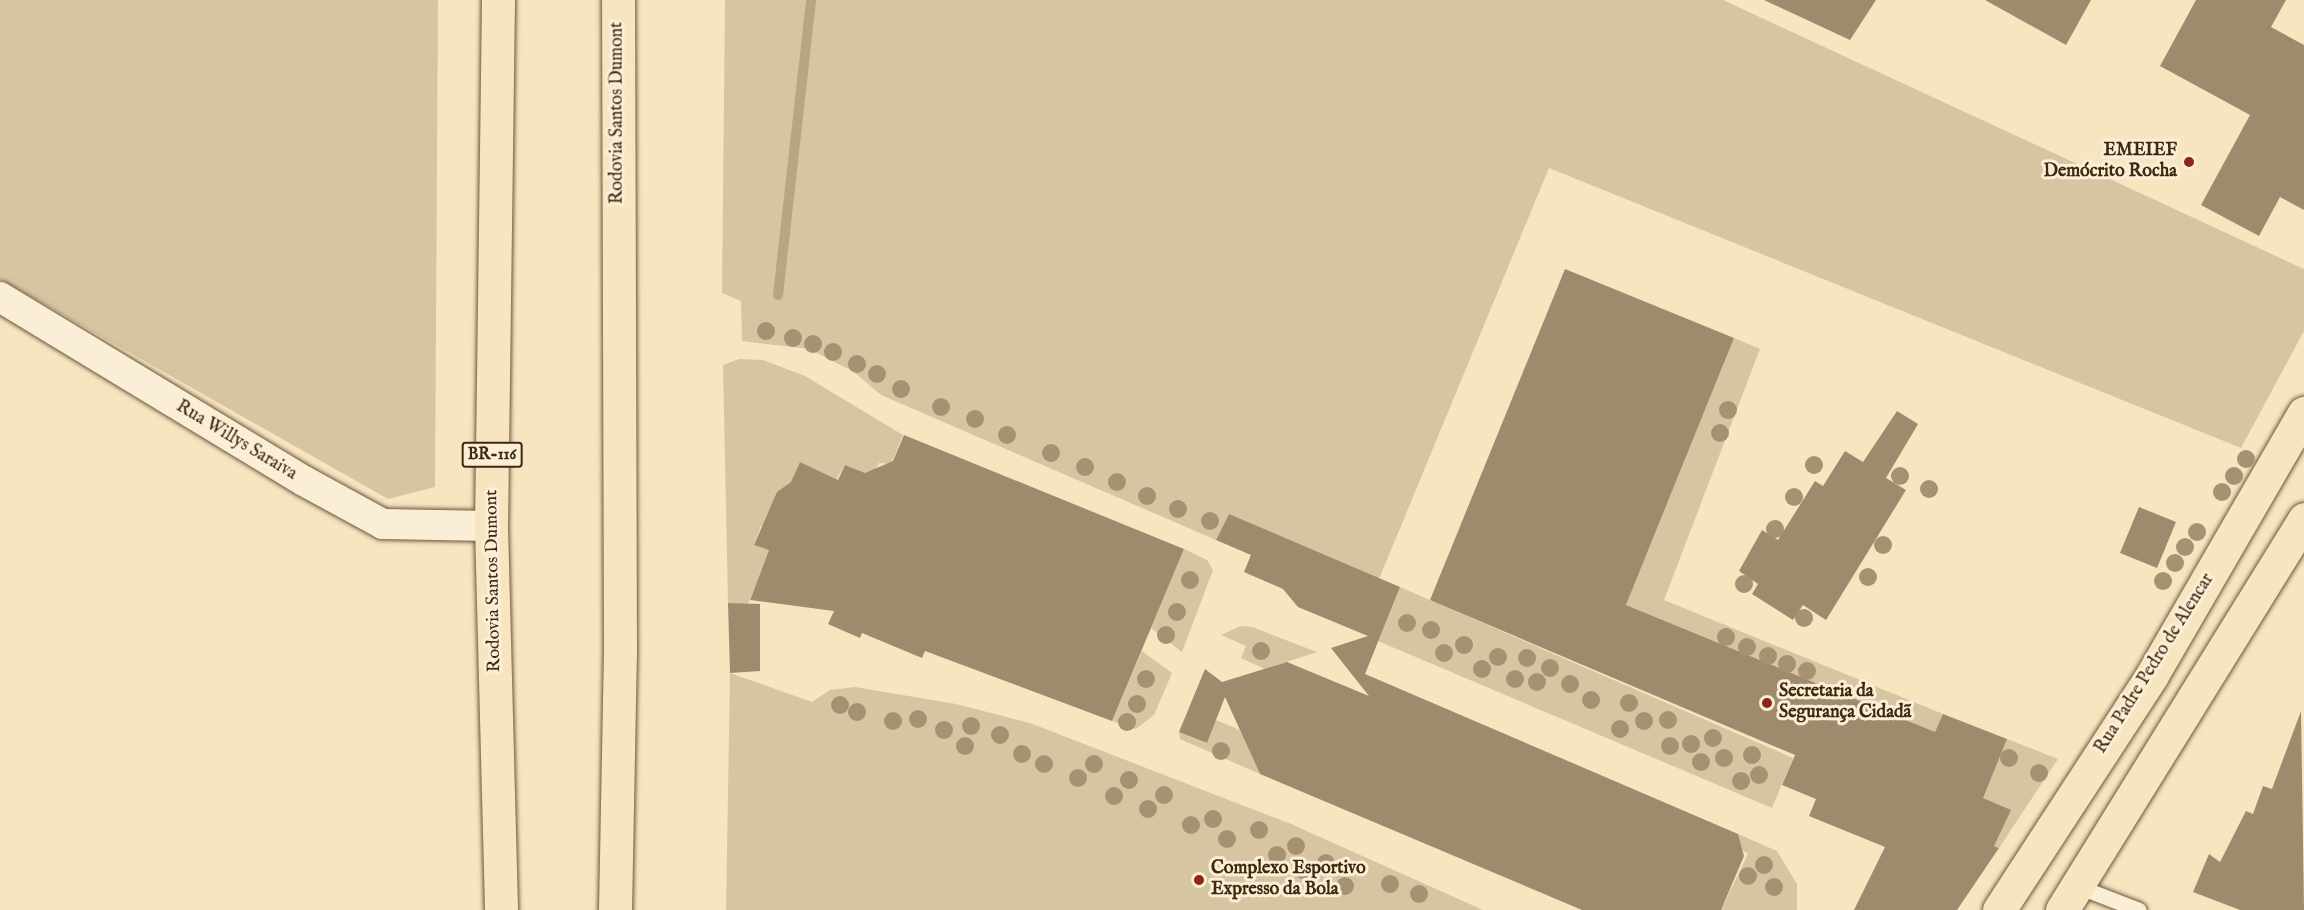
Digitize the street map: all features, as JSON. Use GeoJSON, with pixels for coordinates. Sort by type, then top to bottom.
{"type":"FeatureCollection","features":[{"type":"Feature","properties":{"kind":"main road","name":"Rodovia Santos Dumont"},"geometry":{"type":"LineString","coordinates":[[498,0],[491,526],[501,910]]}},
{"type":"Feature","properties":{"kind":"main road","name":"Rodovia Santos Dumont"},"geometry":{"type":"LineString","coordinates":[[615,910],[620,656],[618,0]]}},
{"type":"Feature","properties":{"kind":"main road","name":"Rua Padre Pedro de Alencar"},"geometry":{"type":"LineString","coordinates":[[1999,910],[2151,675],[2304,413]]}},
{"type":"Feature","properties":{"kind":"main road"},"geometry":{"type":"LineString","coordinates":[[2020,878],[2067,901],[2299,528],[2248,511]]}},
{"type":"Feature","properties":{"kind":"street","name":"Rua Willys Saraiva"},"geometry":{"type":"LineString","coordinates":[[0,297],[304,482],[383,524],[491,526]]}},
{"type":"Feature","properties":{"kind":"lane"},"geometry":{"type":"LineString","coordinates":[[2067,901],[2139,910]]}},
{"type":"Feature","properties":{"kind":"shaded area"},"geometry":{"type":"Polygon","coordinates":[[[0,0],[438,0],[435,487],[388,499],[0,279],[0,0]]]}},
{"type":"Feature","properties":{"kind":"shaded area"},"geometry":{"type":"Polygon","coordinates":[[[725,0],[1723,0],[2304,269],[2304,331],[2241,448],[1549,168],[1379,579],[1229,514],[1216,540],[881,395],[854,372],[809,349],[742,341],[741,301],[722,293],[725,0]]]}},
{"type":"Feature","properties":{"kind":"shaded area"},"geometry":{"type":"Polygon","coordinates":[[[1734,338],[1760,349],[1664,600],[1943,714],[1935,732],[1626,605],[1734,338]]]}},
{"type":"Feature","properties":{"kind":"shaded area"},"geometry":{"type":"Polygon","coordinates":[[[739,359],[763,360],[805,376],[903,435],[891,464],[879,463],[872,476],[845,465],[825,499],[834,478],[800,462],[791,483],[773,501],[788,537],[761,526],[754,544],[769,550],[748,604],[728,603],[723,365],[739,359]]]}},
{"type":"Feature","properties":{"kind":"shaded area"},"geometry":{"type":"Polygon","coordinates":[[[1184,549],[1207,560],[1213,570],[1182,652],[1151,628],[1184,549]]]}},
{"type":"Feature","properties":{"kind":"shaded area"},"geometry":{"type":"Polygon","coordinates":[[[1400,587],[1793,758],[1772,808],[1378,641],[1400,587]]]}},
{"type":"Feature","properties":{"kind":"shaded area"},"geometry":{"type":"Polygon","coordinates":[[[1241,626],[1252,627],[1317,652],[1265,669],[1241,658],[1246,646],[1221,635],[1241,626]]]}},
{"type":"Feature","properties":{"kind":"shaded area"},"geometry":{"type":"Polygon","coordinates":[[[1142,651],[1172,673],[1154,715],[1136,729],[1112,721],[1142,651]]]}},
{"type":"Feature","properties":{"kind":"shaded area"},"geometry":{"type":"Polygon","coordinates":[[[730,673],[812,702],[830,690],[855,687],[956,704],[1030,723],[1291,824],[1483,910],[726,910],[730,673]]]}},
{"type":"Feature","properties":{"kind":"shaded area"},"geometry":{"type":"Polygon","coordinates":[[[1216,720],[1240,730],[1260,774],[1180,739],[1179,732],[1206,743],[1216,720]]]}},
{"type":"Feature","properties":{"kind":"shaded area"},"geometry":{"type":"Polygon","coordinates":[[[2007,739],[2058,759],[1999,848],[1971,835],[2010,810],[1967,791],[1997,763],[2007,739]]]}},
{"type":"Feature","properties":{"kind":"shaded area"},"geometry":{"type":"Polygon","coordinates":[[[1738,834],[1777,851],[1797,884],[1797,910],[1721,910],[1748,854],[1742,850],[1738,834]]]}},
{"type":"Feature","properties":{"kind":"building"},"geometry":{"type":"Polygon","coordinates":[[[1764,0],[1876,0],[1850,40],[1764,0]]]}},
{"type":"Feature","properties":{"kind":"building"},"geometry":{"type":"Polygon","coordinates":[[[1985,0],[2091,0],[2066,45],[1985,0]]]}},
{"type":"Feature","properties":{"kind":"building"},"geometry":{"type":"Polygon","coordinates":[[[2196,0],[2286,0],[2271,27],[2304,45],[2304,210],[2280,197],[2259,236],[2201,205],[2250,115],[2160,66],[2196,0]]]}},
{"type":"Feature","properties":{"kind":"building"},"geometry":{"type":"Polygon","coordinates":[[[1565,269],[1734,338],[1626,605],[1935,732],[1943,714],[2007,739],[1983,798],[2011,810],[1994,846],[1999,848],[1957,910],[1854,910],[1885,847],[1809,816],[1816,799],[1782,785],[1795,755],[1430,600],[1565,269]]]}},
{"type":"Feature","properties":{"kind":"building"},"geometry":{"type":"Polygon","coordinates":[[[1897,411],[1918,424],[1886,478],[1906,490],[1826,620],[1803,605],[1793,620],[1752,594],[1758,584],[1739,571],[1762,530],[1778,540],[1815,481],[1823,486],[1845,451],[1863,462],[1897,411]]]}},
{"type":"Feature","properties":{"kind":"building"},"geometry":{"type":"Polygon","coordinates":[[[904,435],[1184,549],[1112,721],[925,651],[922,658],[862,633],[860,638],[828,624],[834,611],[750,600],[769,550],[754,545],[777,492],[791,482],[800,462],[838,480],[845,465],[865,473],[893,461],[904,435]]]}},
{"type":"Feature","properties":{"kind":"building"},"geometry":{"type":"Polygon","coordinates":[[[2139,507],[2176,522],[2157,568],[2120,553],[2139,507]]]}},
{"type":"Feature","properties":{"kind":"building"},"geometry":{"type":"Polygon","coordinates":[[[1229,514],[1400,587],[1365,674],[1738,834],[1744,856],[1721,910],[1582,910],[1260,774],[1225,697],[1207,743],[1179,732],[1205,669],[1222,682],[1287,662],[1369,696],[1331,648],[1368,636],[1298,607],[1283,589],[1244,572],[1251,555],[1216,540],[1229,514]]]}},
{"type":"Feature","properties":{"kind":"building"},"geometry":{"type":"Polygon","coordinates":[[[728,603],[760,604],[760,671],[730,673],[728,603]]]}},
{"type":"Feature","properties":{"kind":"building"},"geometry":{"type":"Polygon","coordinates":[[[2301,711],[2304,910],[2240,910],[2193,892],[2209,854],[2220,862],[2246,811],[2253,814],[2263,786],[2272,789],[2301,711]]]}},
{"type":"Feature","properties":{"kind":"waterway"},"geometry":{"type":"LineString","coordinates":[[778,295],[811,0]]}},
{"type":"Feature","properties":{"kind":"place","name":"EMEIEF Demócrito Rocha"},"geometry":{"type":"Point","coordinates":[2189,162]}},
{"type":"Feature","properties":{"kind":"place","name":"Secretaria da Segurança Cidadã"},"geometry":{"type":"Point","coordinates":[1767,703]}},
{"type":"Feature","properties":{"kind":"place","name":"Complexo Esportivo Expresso da Bola"},"geometry":{"type":"Point","coordinates":[1199,880]}}]}
